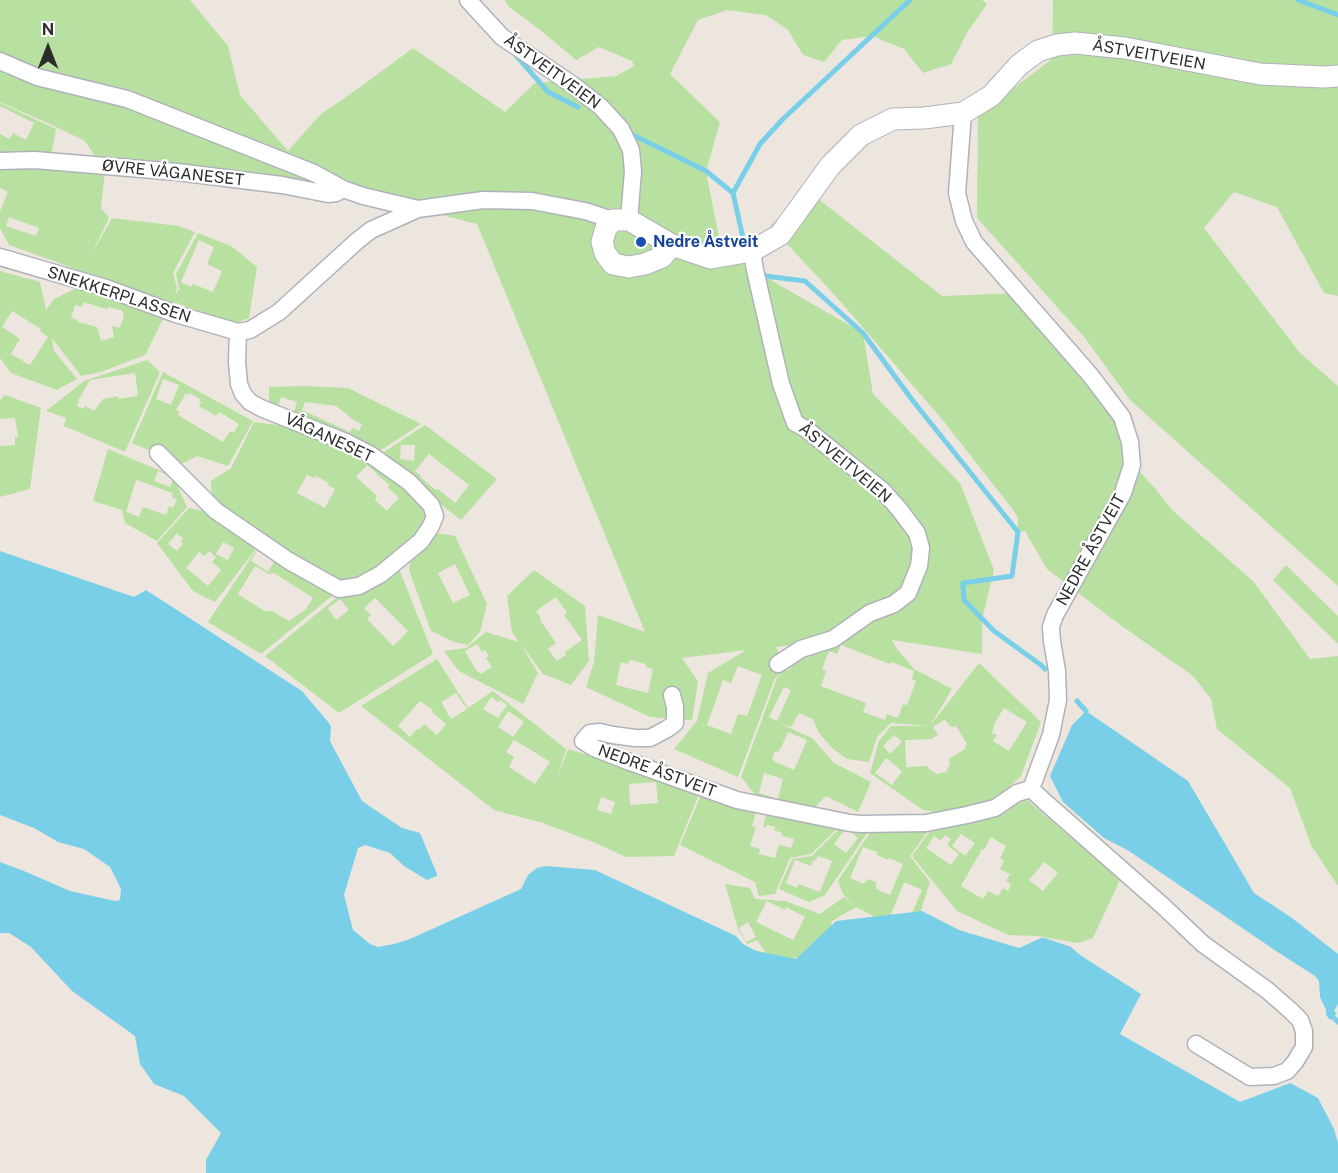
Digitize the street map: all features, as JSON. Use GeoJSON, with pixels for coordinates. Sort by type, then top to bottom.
{"type":"FeatureCollection","features":[{"type":"Feature","properties":{"kind":"street","name":"ÅSTVEITVEIEN"},"geometry":{"type":"LineString","coordinates":[[468,0],[502,37],[602,107],[621,129],[631,150],[633,171],[622,220]]}},
{"type":"Feature","properties":{"kind":"street","name":"ÅSTVEITVEIEN"},"geometry":{"type":"LineString","coordinates":[[622,220],[672,245],[711,258],[748,258],[780,235],[830,166],[861,135],[893,119],[963,113],[991,96],[1019,65],[1038,51],[1057,45],[1075,43],[1125,48],[1260,74],[1338,76]]}},
{"type":"Feature","properties":{"kind":"street"},"geometry":{"type":"LineString","coordinates":[[0,61],[37,77],[128,99],[314,173],[343,189],[418,209]]}},
{"type":"Feature","properties":{"kind":"street","name":"NEDRE ÅSTVEIT"},"geometry":{"type":"LineString","coordinates":[[672,695],[675,723],[650,738],[600,732],[590,733],[583,741],[621,759],[737,800],[850,823],[926,823],[996,808],[1017,792],[1031,789],[1051,735],[1058,700],[1057,670],[1051,627],[1055,615],[1123,493],[1132,465],[1130,442],[1122,417],[1091,376],[975,242],[969,231],[957,193],[963,113]]}},
{"type":"Feature","properties":{"kind":"street","name":"ØVRE VÅGANESET"},"geometry":{"type":"LineString","coordinates":[[0,160],[35,160],[177,172],[282,185],[328,194],[343,189]]}},
{"type":"Feature","properties":{"kind":"street"},"geometry":{"type":"LineString","coordinates":[[238,332],[250,330],[279,312],[371,230],[418,209],[483,200],[532,201],[622,220]]}},
{"type":"Feature","properties":{"kind":"street","name":"ÅSTVEITVEIEN"},"geometry":{"type":"LineString","coordinates":[[622,220],[606,228],[602,242],[605,253],[613,264],[629,267],[645,264],[662,257],[672,245]]}},
{"type":"Feature","properties":{"kind":"street","name":"SNEKKERPLASSEN"},"geometry":{"type":"LineString","coordinates":[[0,257],[106,288],[176,314],[238,332]]}},
{"type":"Feature","properties":{"kind":"street","name":"ÅSTVEITVEIEN"},"geometry":{"type":"LineString","coordinates":[[748,258],[782,384],[795,423],[806,429],[883,491],[917,533],[921,548],[919,566],[908,593],[894,604],[870,614],[832,639],[801,649],[778,664]]}},
{"type":"Feature","properties":{"kind":"street","name":"VÅGANESET"},"geometry":{"type":"LineString","coordinates":[[158,453],[216,511],[289,561],[339,589],[359,586],[381,574],[421,541],[431,526],[435,516],[431,505],[409,482],[371,455],[250,402],[243,394],[239,384],[238,332]]}},
{"type":"Feature","properties":{"kind":"street"},"geometry":{"type":"LineString","coordinates":[[1031,789],[1203,944],[1267,990],[1291,1011],[1300,1020],[1304,1031],[1304,1047],[1295,1062],[1287,1071],[1274,1076],[1250,1077],[1196,1044]]}},
{"type":"Feature","properties":{"kind":"green space"},"geometry":{"type":"Polygon","coordinates":[[[0,0],[190,0],[228,46],[240,95],[288,151],[320,115],[413,48],[505,112],[535,83],[616,76],[634,66],[632,61],[599,47],[576,60],[508,6],[505,0],[982,0],[987,4],[968,31],[951,64],[923,73],[904,49],[872,36],[842,40],[824,62],[803,55],[788,30],[766,15],[727,10],[698,20],[670,74],[720,122],[706,172],[722,252],[863,333],[873,394],[960,483],[994,570],[982,620],[982,654],[892,640],[914,669],[952,689],[930,726],[979,663],[1041,722],[1021,776],[992,802],[945,814],[923,810],[870,773],[879,741],[891,726],[929,726],[891,723],[877,737],[869,762],[847,759],[832,748],[819,733],[813,719],[799,713],[791,727],[779,723],[812,738],[834,763],[871,782],[858,812],[826,796],[812,810],[757,797],[741,777],[777,678],[781,674],[775,678],[738,777],[674,749],[697,721],[708,673],[746,650],[682,658],[698,681],[692,720],[650,717],[586,687],[594,662],[598,615],[645,632],[477,224],[414,208],[229,180],[95,156],[85,141],[0,102],[0,0]],[[839,640],[776,647],[787,671],[808,652],[839,640]],[[841,645],[837,654],[829,651],[822,669],[826,671],[821,686],[866,703],[863,712],[885,720],[887,714],[898,718],[903,704],[907,705],[916,681],[912,679],[914,671],[841,645]],[[630,660],[628,664],[621,662],[616,685],[648,693],[653,669],[646,667],[646,664],[630,660]],[[738,666],[731,683],[723,680],[707,725],[731,734],[738,714],[747,716],[762,675],[738,666]],[[784,687],[769,717],[777,721],[791,690],[784,687]],[[1004,708],[995,722],[992,733],[997,735],[993,741],[1009,751],[1027,722],[1004,708]],[[945,719],[933,727],[938,735],[931,739],[905,740],[906,767],[928,766],[937,774],[946,772],[950,764],[949,759],[966,748],[967,744],[956,726],[950,727],[945,719]],[[788,732],[781,748],[778,752],[775,751],[772,759],[774,761],[794,770],[807,740],[788,732]],[[893,736],[883,746],[890,754],[902,742],[897,737],[893,736]],[[886,758],[875,773],[892,785],[902,771],[886,758]],[[764,773],[759,793],[778,799],[783,779],[764,773]]]}},
{"type":"Feature","properties":{"kind":"green space"},"geometry":{"type":"Polygon","coordinates":[[[1053,0],[1338,0],[1338,296],[1324,293],[1277,207],[1234,192],[1204,228],[1300,353],[1338,386],[1338,586],[1130,400],[1085,338],[977,218],[978,115],[1052,59],[1053,0]]]}},
{"type":"Feature","properties":{"kind":"green space"},"geometry":{"type":"Polygon","coordinates":[[[0,103],[56,129],[51,156],[0,157],[0,134],[10,139],[13,133],[26,140],[34,123],[0,106],[0,103]]]}},
{"type":"Feature","properties":{"kind":"green space"},"geometry":{"type":"Polygon","coordinates":[[[0,167],[105,172],[101,208],[109,218],[91,255],[112,218],[179,226],[195,232],[173,273],[177,288],[175,296],[179,289],[176,274],[198,233],[231,246],[257,267],[249,318],[236,323],[190,315],[192,309],[174,302],[173,304],[9,245],[0,228],[0,211],[8,192],[0,188],[0,167]],[[9,217],[6,226],[36,236],[39,228],[9,217]],[[199,240],[181,282],[213,292],[222,271],[207,264],[214,247],[199,240]]]}},
{"type":"Feature","properties":{"kind":"green space"},"geometry":{"type":"Polygon","coordinates":[[[807,190],[942,296],[1021,293],[1122,417],[1134,465],[1172,510],[1253,581],[1310,659],[1338,656],[1338,886],[1311,845],[1290,788],[1217,729],[1211,699],[1193,676],[1119,624],[1047,569],[1025,531],[1018,532],[1018,518],[1014,511],[941,418],[833,293],[770,226],[807,190]]]}},
{"type":"Feature","properties":{"kind":"green space"},"geometry":{"type":"Polygon","coordinates":[[[0,271],[40,282],[46,310],[54,299],[81,286],[164,317],[145,355],[101,372],[81,376],[52,338],[54,351],[77,379],[57,390],[11,373],[0,358],[0,271]],[[83,302],[82,307],[75,305],[71,318],[97,327],[101,341],[114,337],[112,326],[120,328],[123,311],[109,307],[107,310],[83,302]],[[12,311],[2,327],[20,339],[11,354],[30,365],[48,337],[40,331],[41,329],[12,311]]]}},
{"type":"Feature","properties":{"kind":"green space"},"geometry":{"type":"Polygon","coordinates":[[[147,360],[160,372],[125,452],[64,426],[66,418],[46,411],[84,381],[147,360]],[[135,373],[90,380],[77,406],[83,409],[85,406],[94,411],[103,399],[138,396],[135,373]]]}},
{"type":"Feature","properties":{"kind":"green space"},"geometry":{"type":"Polygon","coordinates":[[[163,372],[253,421],[228,466],[197,456],[181,464],[132,443],[163,372]],[[163,379],[156,399],[171,405],[179,385],[163,379]],[[186,393],[176,410],[180,412],[178,415],[223,442],[230,431],[234,433],[239,424],[219,412],[216,416],[199,406],[200,399],[186,393]]]}},
{"type":"Feature","properties":{"kind":"green space"},"geometry":{"type":"Polygon","coordinates":[[[269,387],[348,388],[421,424],[375,454],[269,406],[269,387]],[[281,397],[278,407],[294,413],[297,402],[281,397]],[[305,402],[302,410],[350,432],[352,428],[359,431],[362,424],[336,406],[305,402]]]}},
{"type":"Feature","properties":{"kind":"green space"},"geometry":{"type":"Polygon","coordinates":[[[5,395],[41,408],[30,489],[0,497],[0,446],[15,445],[15,437],[18,437],[15,418],[0,419],[0,400],[5,395]]]}},
{"type":"Feature","properties":{"kind":"green space"},"geometry":{"type":"Polygon","coordinates":[[[254,422],[285,426],[336,446],[404,483],[426,504],[426,520],[416,537],[391,563],[349,583],[336,579],[248,529],[212,502],[211,481],[231,468],[254,422]],[[367,465],[356,477],[377,496],[375,500],[387,511],[399,498],[388,487],[389,485],[367,465]],[[307,475],[297,493],[325,508],[335,489],[316,476],[314,478],[307,475]]]}},
{"type":"Feature","properties":{"kind":"green space"},"geometry":{"type":"Polygon","coordinates":[[[425,425],[497,479],[461,520],[378,456],[425,425]],[[401,445],[400,459],[414,461],[415,445],[401,445]],[[429,454],[415,471],[455,503],[469,485],[429,454]]]}},
{"type":"Feature","properties":{"kind":"green space"},"geometry":{"type":"Polygon","coordinates":[[[108,449],[173,476],[174,478],[187,507],[157,541],[125,523],[122,510],[93,501],[108,449]],[[158,471],[154,481],[170,487],[174,478],[158,471]],[[136,480],[126,512],[139,517],[143,507],[166,515],[169,506],[173,508],[177,499],[172,497],[173,493],[136,480]]]}},
{"type":"Feature","properties":{"kind":"green space"},"geometry":{"type":"Polygon","coordinates":[[[189,508],[214,513],[259,545],[215,602],[193,591],[157,543],[189,508]],[[177,533],[168,544],[177,551],[183,544],[181,542],[183,539],[177,533]],[[223,542],[216,554],[228,560],[234,548],[223,542]],[[209,551],[205,556],[199,552],[186,568],[208,586],[221,570],[212,562],[216,557],[209,551]]]}},
{"type":"Feature","properties":{"kind":"green space"},"geometry":{"type":"Polygon","coordinates":[[[436,533],[455,536],[487,604],[480,632],[468,645],[454,642],[431,631],[409,570],[411,556],[436,533]],[[455,564],[438,573],[453,603],[470,595],[455,564]]]}},
{"type":"Feature","properties":{"kind":"green space"},"geometry":{"type":"Polygon","coordinates":[[[259,546],[338,591],[261,654],[208,622],[259,546]],[[259,547],[251,561],[268,572],[276,558],[259,547]],[[255,566],[238,594],[264,611],[272,611],[289,621],[305,610],[313,598],[274,573],[269,574],[255,566]]]}},
{"type":"Feature","properties":{"kind":"green space"},"geometry":{"type":"Polygon","coordinates":[[[1286,565],[1338,616],[1338,644],[1273,580],[1286,565]]]}},
{"type":"Feature","properties":{"kind":"green space"},"geometry":{"type":"Polygon","coordinates":[[[399,569],[433,654],[339,713],[265,656],[341,594],[399,569]],[[375,598],[364,608],[371,615],[367,619],[393,646],[408,631],[375,598]],[[340,599],[328,608],[336,620],[349,610],[340,599]]]}},
{"type":"Feature","properties":{"kind":"green space"},"geometry":{"type":"Polygon","coordinates":[[[534,570],[585,606],[589,661],[571,685],[543,674],[520,643],[538,673],[523,704],[459,671],[444,651],[466,648],[486,632],[519,642],[512,632],[507,596],[534,570]],[[556,597],[536,611],[556,643],[548,649],[557,661],[582,640],[564,615],[567,613],[556,597]],[[477,644],[465,651],[476,670],[481,674],[492,667],[486,658],[489,656],[485,650],[482,652],[477,644]]]}},
{"type":"Feature","properties":{"kind":"green space"},"geometry":{"type":"Polygon","coordinates":[[[437,659],[468,708],[493,691],[566,749],[556,781],[568,749],[701,789],[674,856],[626,857],[543,823],[494,810],[361,706],[437,659]],[[456,693],[441,702],[451,719],[467,709],[456,693]],[[491,697],[483,709],[498,718],[507,705],[491,697]],[[420,701],[398,726],[410,737],[424,725],[423,723],[437,735],[446,724],[432,712],[433,710],[420,701]],[[508,711],[498,727],[513,737],[524,722],[508,711]],[[514,740],[506,752],[514,757],[509,767],[535,784],[550,762],[514,740]],[[656,782],[629,784],[630,805],[658,803],[656,782]],[[601,797],[597,810],[611,814],[615,802],[601,797]]]}},
{"type":"Feature","properties":{"kind":"green space"},"geometry":{"type":"Polygon","coordinates":[[[703,790],[840,826],[811,854],[790,858],[775,894],[759,896],[755,882],[680,845],[703,790]],[[756,812],[752,826],[756,827],[750,846],[760,849],[759,854],[775,858],[779,845],[791,848],[794,839],[782,836],[782,833],[774,830],[775,827],[767,825],[766,828],[763,827],[766,815],[756,812]]]}},
{"type":"Feature","properties":{"kind":"green space"},"geometry":{"type":"Polygon","coordinates":[[[1027,800],[1120,880],[1093,938],[1078,943],[1037,936],[1008,935],[957,911],[912,856],[932,828],[967,823],[1027,800]],[[961,834],[952,846],[965,856],[975,843],[961,834]],[[945,835],[941,841],[934,836],[926,848],[951,865],[959,854],[947,845],[951,839],[945,835]],[[991,837],[984,850],[982,849],[961,886],[983,899],[988,891],[998,896],[1003,888],[1008,891],[1011,884],[1006,881],[1010,874],[1000,869],[1004,861],[1000,858],[1006,846],[991,837]],[[1044,862],[1029,880],[1043,891],[1058,873],[1044,862]]]}},
{"type":"Feature","properties":{"kind":"green space"},"geometry":{"type":"Polygon","coordinates":[[[841,827],[870,829],[825,895],[809,902],[779,889],[792,859],[812,856],[841,827]],[[846,828],[834,844],[846,853],[858,838],[846,828]],[[818,856],[811,866],[795,860],[786,883],[797,888],[799,884],[820,892],[832,861],[818,856]]]}},
{"type":"Feature","properties":{"kind":"green space"},"geometry":{"type":"Polygon","coordinates":[[[873,828],[930,828],[910,856],[930,882],[916,926],[877,918],[856,907],[832,921],[824,961],[805,956],[794,958],[794,963],[753,956],[756,950],[763,953],[765,951],[757,940],[747,944],[738,929],[725,884],[750,888],[755,899],[785,901],[820,914],[844,897],[854,906],[843,894],[838,881],[873,828]],[[863,847],[850,878],[864,884],[868,879],[876,882],[876,889],[890,895],[903,864],[889,858],[888,860],[877,855],[877,852],[863,847]],[[904,882],[891,914],[908,922],[922,890],[904,882]],[[767,901],[756,922],[793,940],[805,917],[786,907],[785,910],[767,901]],[[748,922],[739,928],[746,942],[756,937],[748,922]]]}},
{"type":"Feature","properties":{"kind":"water"},"geometry":{"type":"Polygon","coordinates":[[[0,551],[134,597],[146,590],[302,691],[329,723],[330,741],[362,801],[402,828],[420,833],[437,874],[427,880],[404,866],[390,853],[365,845],[358,848],[344,895],[353,930],[370,944],[378,947],[410,939],[521,889],[528,875],[537,868],[545,866],[595,870],[736,936],[743,944],[756,951],[796,959],[836,921],[922,911],[959,930],[1019,948],[1045,938],[1071,947],[1141,994],[1120,1034],[1240,1102],[1290,1083],[1318,1098],[1334,1129],[1338,1143],[1338,1173],[206,1173],[206,1160],[221,1133],[184,1096],[154,1084],[140,1064],[135,1036],[72,991],[31,947],[9,933],[0,933],[0,862],[70,891],[115,901],[120,900],[121,889],[110,867],[84,849],[58,842],[34,828],[0,815],[0,551]]]}},
{"type":"Feature","properties":{"kind":"water"},"geometry":{"type":"Polygon","coordinates":[[[1086,711],[1188,781],[1254,893],[1292,918],[1338,954],[1338,1004],[1334,1011],[1337,1013],[1330,1020],[1320,997],[1319,981],[1315,976],[1129,851],[1104,838],[1063,802],[1050,776],[1072,725],[1086,711]]]}},
{"type":"Feature","properties":{"kind":"waterway"},"geometry":{"type":"LineString","coordinates":[[745,247],[733,193],[760,144],[783,119],[910,0]]}},
{"type":"Feature","properties":{"kind":"waterway"},"geometry":{"type":"LineString","coordinates":[[1298,0],[1338,15]]}},
{"type":"Feature","properties":{"kind":"waterway"},"geometry":{"type":"LineString","coordinates":[[514,53],[548,92],[578,107]]}},
{"type":"Feature","properties":{"kind":"waterway"},"geometry":{"type":"LineString","coordinates":[[629,133],[706,171],[733,193]]}},
{"type":"Feature","properties":{"kind":"waterway"},"geometry":{"type":"LineString","coordinates":[[762,272],[765,276],[805,281],[863,333],[913,401],[1018,532],[1012,576],[963,583],[964,600],[994,631],[1045,669]]}},
{"type":"Feature","properties":{"kind":"waterway"},"geometry":{"type":"LineString","coordinates":[[1077,701],[1086,711]]}},
{"type":"Feature","properties":{"kind":"waterway"},"geometry":{"type":"LineString","coordinates":[[1333,1017],[1338,1022]]}},
{"type":"Feature","properties":{"kind":"place","name":"Nedre Åstveit"},"geometry":{"type":"Point","coordinates":[641,242]}}]}
